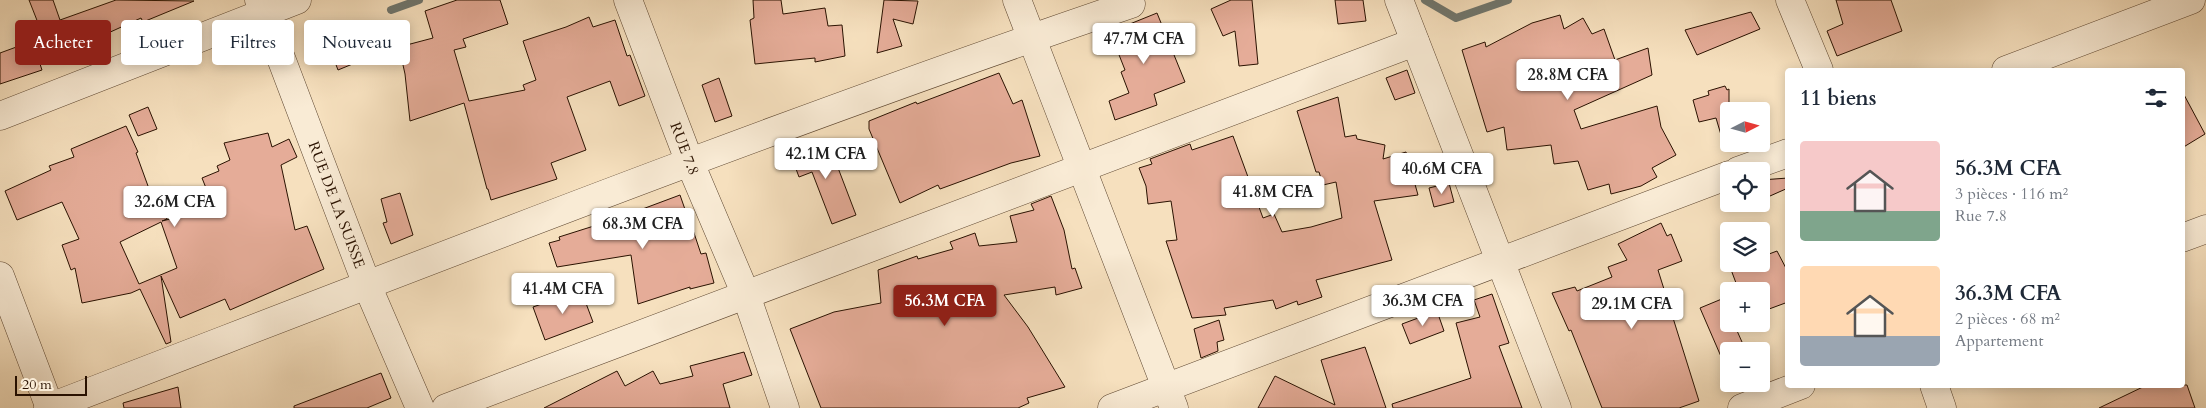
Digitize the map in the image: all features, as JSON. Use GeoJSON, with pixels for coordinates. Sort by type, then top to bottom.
{"type":"FeatureCollection","features":[{"type":"Feature","properties":{"kind":"street"},"geometry":{"type":"LineString","coordinates":[[0,116],[262,6],[296,0]]}},
{"type":"Feature","properties":{"kind":"street","name":"RUE 7.8"},"geometry":{"type":"LineString","coordinates":[[628,0],[690,163],[746,295],[786,408]]}},
{"type":"Feature","properties":{"kind":"street"},"geometry":{"type":"LineString","coordinates":[[1017,0],[1170,398]]}},
{"type":"Feature","properties":{"kind":"street"},"geometry":{"type":"LineString","coordinates":[[1399,0],[1557,408]]}},
{"type":"Feature","properties":{"kind":"street"},"geometry":{"type":"LineString","coordinates":[[1790,0],[1818,68]]}},
{"type":"Feature","properties":{"kind":"street"},"geometry":{"type":"LineString","coordinates":[[2011,68],[2191,0]]}},
{"type":"Feature","properties":{"kind":"street"},"geometry":{"type":"LineString","coordinates":[[0,276],[49,408],[690,163],[1031,38],[1131,4]]}},
{"type":"Feature","properties":{"kind":"street","name":"RUE DE LA SUISSE"},"geometry":{"type":"LineString","coordinates":[[262,6],[367,285],[420,408]]}},
{"type":"Feature","properties":{"kind":"street"},"geometry":{"type":"LineString","coordinates":[[446,408],[1415,42]]}},
{"type":"Feature","properties":{"kind":"street"},"geometry":{"type":"LineString","coordinates":[[1762,162],[1785,153]]}},
{"type":"Feature","properties":{"kind":"street"},"geometry":{"type":"LineString","coordinates":[[1112,408],[1170,398],[1500,262],[1720,178]]}},
{"type":"Feature","properties":{"kind":"street"},"geometry":{"type":"LineString","coordinates":[[2185,237],[2206,229]]}},
{"type":"Feature","properties":{"kind":"street"},"geometry":{"type":"LineString","coordinates":[[1742,408],[1793,388]]}},
{"type":"Feature","properties":{"kind":"street"},"geometry":{"type":"LineString","coordinates":[[1935,388],[1942,408]]}},
{"type":"Feature","properties":{"kind":"building"},"geometry":{"type":"Polygon","coordinates":[[[29,0],[53,0],[60,20],[37,20],[29,0]]]}},
{"type":"Feature","properties":{"kind":"building"},"geometry":{"type":"Polygon","coordinates":[[[116,0],[194,1],[148,20],[142,20],[141,18],[137,20],[121,20],[121,27],[111,32],[111,20],[60,20],[116,0]]]}},
{"type":"Feature","properties":{"kind":"building"},"geometry":{"type":"Polygon","coordinates":[[[457,0],[500,0],[508,24],[463,39],[466,47],[454,50],[469,101],[525,90],[523,85],[536,80],[523,41],[566,27],[589,17],[593,27],[615,20],[627,56],[630,55],[645,96],[619,106],[610,81],[567,97],[586,150],[551,163],[557,179],[491,200],[464,103],[410,121],[403,65],[410,65],[410,44],[433,38],[425,11],[457,0]]]}},
{"type":"Feature","properties":{"kind":"building"},"geometry":{"type":"Polygon","coordinates":[[[753,0],[781,0],[783,14],[825,8],[828,26],[842,25],[845,56],[815,62],[815,58],[755,64],[750,20],[754,18],[753,0]]]}},
{"type":"Feature","properties":{"kind":"building"},"geometry":{"type":"Polygon","coordinates":[[[884,0],[918,1],[913,24],[893,19],[902,46],[877,53],[884,0]]]}},
{"type":"Feature","properties":{"kind":"building"},"geometry":{"type":"Polygon","coordinates":[[[1231,0],[1252,0],[1258,64],[1239,66],[1235,31],[1223,36],[1211,9],[1231,0]]]}},
{"type":"Feature","properties":{"kind":"building"},"geometry":{"type":"Polygon","coordinates":[[[1335,0],[1363,0],[1366,21],[1338,24],[1335,0]]]}},
{"type":"Feature","properties":{"kind":"building"},"geometry":{"type":"Polygon","coordinates":[[[1836,0],[1891,0],[1902,31],[1837,56],[1827,31],[1843,24],[1836,0]]]}},
{"type":"Feature","properties":{"kind":"building"},"geometry":{"type":"Polygon","coordinates":[[[1751,12],[1760,29],[1697,55],[1685,30],[1751,12]]]}},
{"type":"Feature","properties":{"kind":"building"},"geometry":{"type":"Polygon","coordinates":[[[1157,13],[1185,82],[1154,94],[1157,105],[1115,120],[1109,101],[1129,93],[1121,72],[1125,70],[1110,32],[1157,13]]]}},
{"type":"Feature","properties":{"kind":"building"},"geometry":{"type":"Polygon","coordinates":[[[1560,15],[1564,29],[1583,18],[1592,34],[1604,29],[1615,60],[1648,48],[1652,75],[1574,110],[1581,129],[1657,106],[1661,127],[1676,155],[1652,168],[1657,177],[1641,186],[1611,194],[1609,184],[1588,190],[1578,161],[1554,164],[1551,145],[1507,150],[1504,127],[1487,132],[1462,50],[1485,42],[1486,47],[1532,23],[1560,15]]]}},
{"type":"Feature","properties":{"kind":"building"},"geometry":{"type":"Polygon","coordinates":[[[15,48],[15,65],[40,65],[42,70],[0,84],[0,53],[15,48]]]}},
{"type":"Feature","properties":{"kind":"building"},"geometry":{"type":"Polygon","coordinates":[[[336,65],[350,65],[338,70],[336,65]]]}},
{"type":"Feature","properties":{"kind":"building"},"geometry":{"type":"Polygon","coordinates":[[[1407,70],[1415,93],[1395,100],[1386,78],[1407,70]]]}},
{"type":"Feature","properties":{"kind":"building"},"geometry":{"type":"Polygon","coordinates":[[[999,73],[1013,104],[1022,100],[1040,156],[1011,163],[940,189],[938,185],[900,203],[869,129],[869,121],[916,102],[917,104],[999,73]]]}},
{"type":"Feature","properties":{"kind":"building"},"geometry":{"type":"Polygon","coordinates":[[[719,78],[732,116],[715,122],[702,85],[719,78]]]}},
{"type":"Feature","properties":{"kind":"building"},"geometry":{"type":"Polygon","coordinates":[[[1725,86],[1727,90],[1729,89],[1729,102],[1720,102],[1720,132],[1716,118],[1699,122],[1693,100],[1709,95],[1708,91],[1725,86]]]}},
{"type":"Feature","properties":{"kind":"building"},"geometry":{"type":"Polygon","coordinates":[[[1338,97],[1345,137],[1356,135],[1357,139],[1385,145],[1383,159],[1406,152],[1418,195],[1374,201],[1392,260],[1316,280],[1322,297],[1298,305],[1297,301],[1276,309],[1273,300],[1224,308],[1226,315],[1192,318],[1166,241],[1177,240],[1171,201],[1148,204],[1146,186],[1139,168],[1152,164],[1150,159],[1190,144],[1192,150],[1233,136],[1263,218],[1274,214],[1282,232],[1311,227],[1342,218],[1336,182],[1323,185],[1319,172],[1316,172],[1297,111],[1338,97]]]}},
{"type":"Feature","properties":{"kind":"building"},"geometry":{"type":"Polygon","coordinates":[[[2185,97],[2205,134],[2185,146],[2185,97]]]}},
{"type":"Feature","properties":{"kind":"building"},"geometry":{"type":"Polygon","coordinates":[[[148,107],[157,129],[138,136],[129,115],[148,107]]]}},
{"type":"Feature","properties":{"kind":"building"},"geometry":{"type":"Polygon","coordinates":[[[126,126],[138,152],[136,153],[152,197],[157,195],[167,219],[162,221],[214,208],[202,178],[219,171],[217,166],[230,160],[224,143],[268,133],[272,147],[289,139],[297,157],[281,165],[295,230],[307,226],[324,269],[230,310],[225,299],[180,318],[161,276],[171,342],[166,344],[140,289],[131,293],[82,303],[75,268],[71,270],[62,245],[79,239],[62,202],[17,220],[5,191],[51,170],[49,166],[74,157],[71,149],[126,126]],[[161,222],[120,242],[139,284],[177,268],[161,222]]]}},
{"type":"Feature","properties":{"kind":"building"},"geometry":{"type":"Polygon","coordinates":[[[827,139],[856,215],[832,224],[812,172],[799,177],[792,158],[805,153],[803,148],[827,139]]]}},
{"type":"Feature","properties":{"kind":"building"},"geometry":{"type":"Polygon","coordinates":[[[1785,178],[1785,189],[1770,196],[1770,179],[1785,178]]]}},
{"type":"Feature","properties":{"kind":"building"},"geometry":{"type":"Polygon","coordinates":[[[1449,183],[1454,202],[1434,207],[1429,188],[1449,183]]]}},
{"type":"Feature","properties":{"kind":"building"},"geometry":{"type":"Polygon","coordinates":[[[400,193],[413,235],[391,244],[383,223],[387,222],[381,199],[400,193]]]}},
{"type":"Feature","properties":{"kind":"building"},"geometry":{"type":"Polygon","coordinates":[[[680,195],[688,218],[667,226],[668,234],[693,230],[701,254],[706,253],[714,283],[690,289],[690,287],[638,304],[631,255],[557,267],[549,243],[560,240],[559,237],[597,226],[680,195]]]}},
{"type":"Feature","properties":{"kind":"building"},"geometry":{"type":"Polygon","coordinates":[[[1051,196],[1064,230],[1072,269],[1075,268],[1082,288],[1056,295],[1055,287],[1004,295],[1028,327],[1065,387],[1027,398],[1029,403],[1018,408],[821,408],[790,329],[834,312],[881,303],[878,270],[917,256],[918,259],[953,249],[950,242],[975,233],[979,246],[1017,242],[1010,216],[1034,210],[1031,204],[1051,196]]]}},
{"type":"Feature","properties":{"kind":"building"},"geometry":{"type":"Polygon","coordinates":[[[1661,223],[1667,236],[1671,234],[1682,261],[1658,270],[1699,401],[1679,408],[1602,408],[1571,330],[1569,331],[1552,293],[1575,287],[1577,291],[1612,277],[1608,267],[1627,260],[1618,244],[1661,223]]]}},
{"type":"Feature","properties":{"kind":"building"},"geometry":{"type":"Polygon","coordinates":[[[1777,251],[1785,266],[1785,303],[1770,309],[1770,282],[1736,282],[1732,272],[1770,272],[1770,254],[1777,251]]]}},
{"type":"Feature","properties":{"kind":"building"},"geometry":{"type":"Polygon","coordinates":[[[581,290],[593,322],[545,340],[533,307],[581,290]]]}},
{"type":"Feature","properties":{"kind":"building"},"geometry":{"type":"Polygon","coordinates":[[[1492,294],[1509,343],[1499,346],[1522,408],[1393,408],[1392,404],[1471,378],[1456,323],[1480,317],[1474,300],[1492,294]]]}},
{"type":"Feature","properties":{"kind":"building"},"geometry":{"type":"Polygon","coordinates":[[[1720,300],[1720,332],[1738,332],[1742,342],[1720,342],[1720,354],[1700,308],[1720,300]]]}},
{"type":"Feature","properties":{"kind":"building"},"geometry":{"type":"Polygon","coordinates":[[[1437,311],[1444,331],[1410,344],[1402,324],[1437,311]]]}},
{"type":"Feature","properties":{"kind":"building"},"geometry":{"type":"Polygon","coordinates":[[[1219,320],[1224,340],[1217,342],[1218,351],[1201,358],[1194,329],[1219,320]]]}},
{"type":"Feature","properties":{"kind":"building"},"geometry":{"type":"Polygon","coordinates":[[[1365,347],[1386,408],[1258,408],[1275,376],[1335,405],[1321,360],[1365,347]]]}},
{"type":"Feature","properties":{"kind":"building"},"geometry":{"type":"Polygon","coordinates":[[[744,352],[752,375],[723,384],[730,408],[544,408],[617,371],[625,386],[653,371],[660,384],[693,376],[690,366],[744,352]]]}},
{"type":"Feature","properties":{"kind":"building"},"geometry":{"type":"Polygon","coordinates":[[[381,373],[391,398],[367,408],[294,408],[294,406],[381,373]]]}},
{"type":"Feature","properties":{"kind":"building"},"geometry":{"type":"Polygon","coordinates":[[[2185,385],[2187,385],[2195,408],[2099,408],[2141,388],[2185,388],[2185,385]]]}},
{"type":"Feature","properties":{"kind":"building"},"geometry":{"type":"Polygon","coordinates":[[[178,387],[181,408],[124,408],[123,403],[178,387]]]}},
{"type":"Feature","properties":{"kind":"waterway"},"geometry":{"type":"LineString","coordinates":[[391,10],[419,0]]}},
{"type":"Feature","properties":{"kind":"waterway"},"geometry":{"type":"LineString","coordinates":[[1425,0],[1456,18],[1508,0]]}}]}
